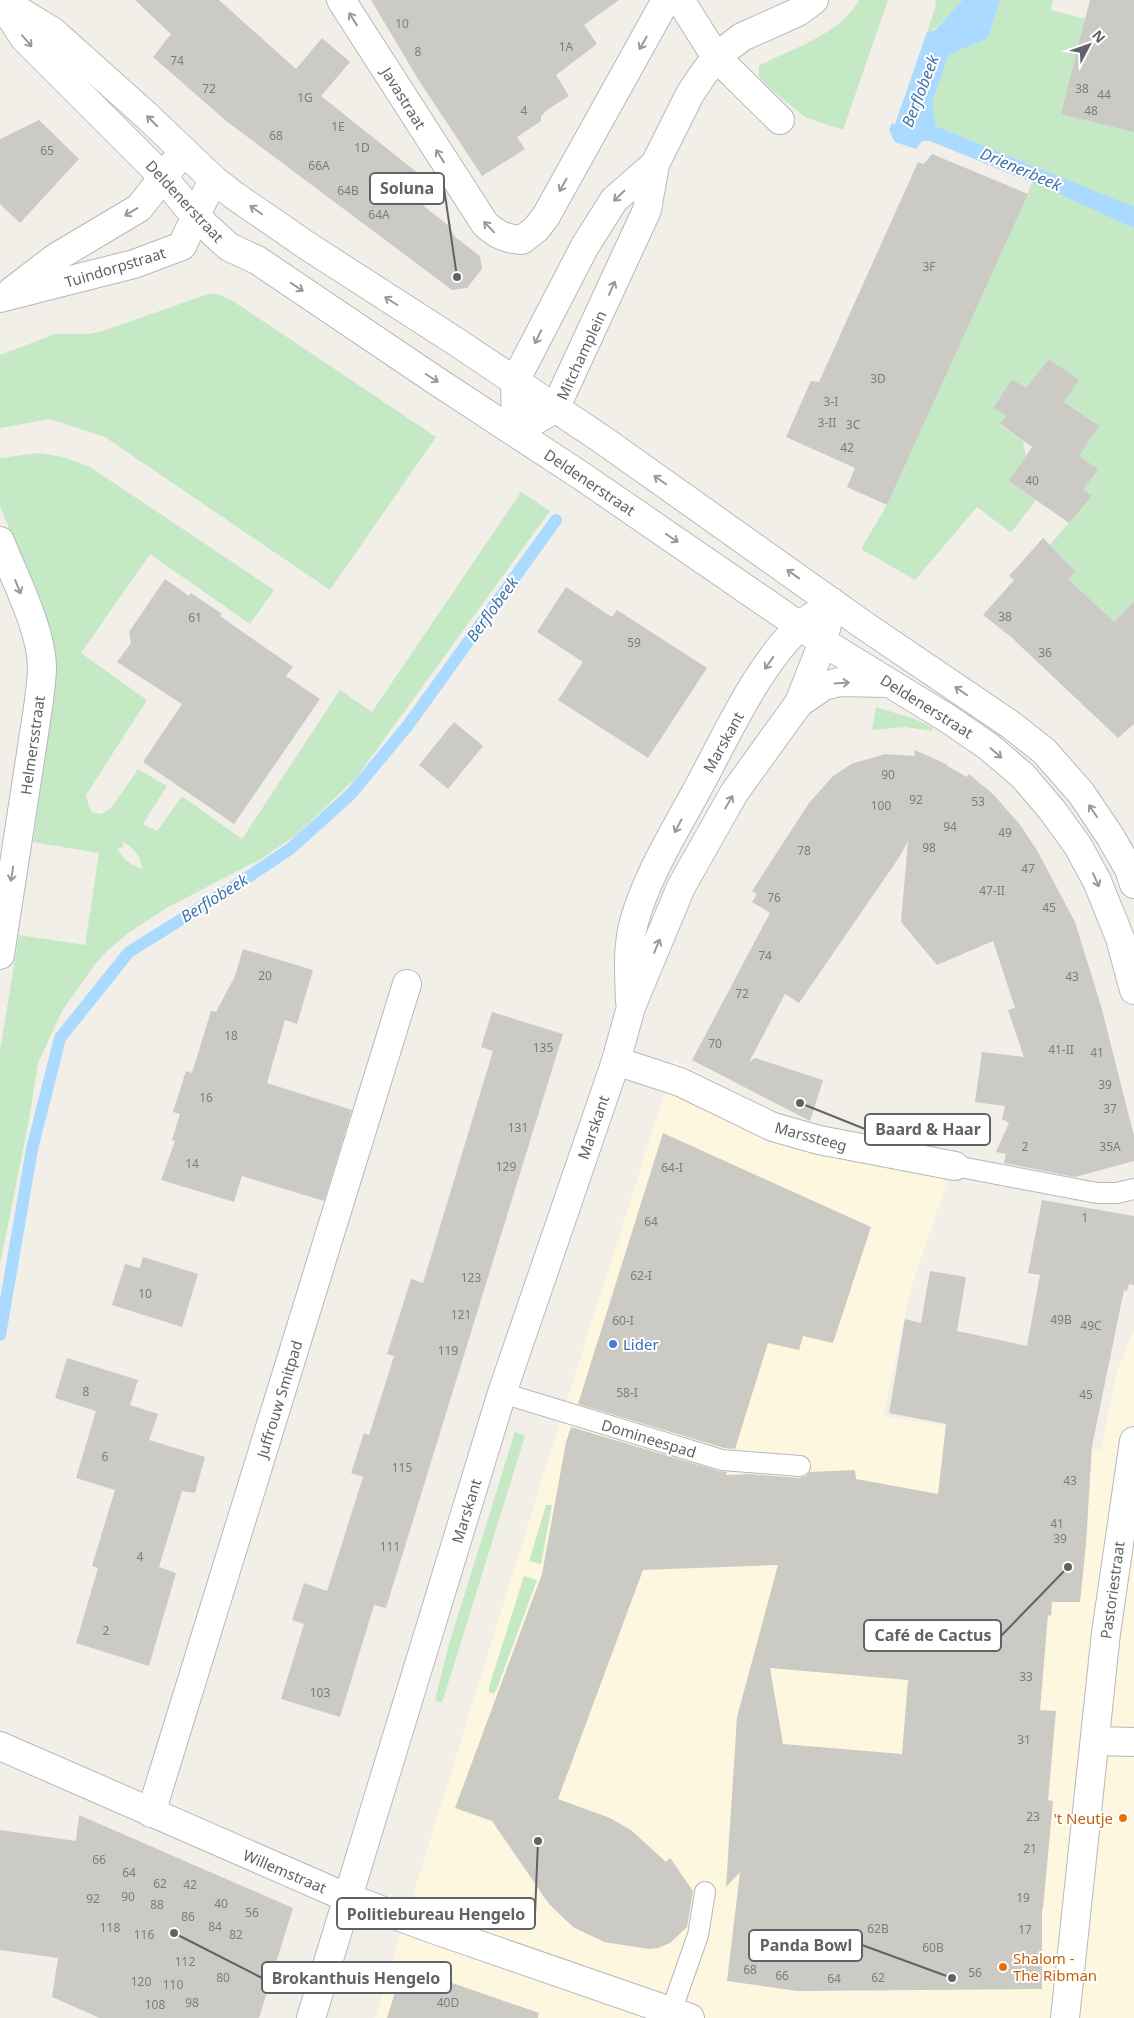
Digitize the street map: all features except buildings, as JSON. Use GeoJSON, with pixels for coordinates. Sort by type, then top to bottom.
{"type":"FeatureCollection","features":[{"type":"Feature","properties":{"kind":"street","name":"Deldenerstraat"},"geometry":{"type":"LineString","coordinates":[[0,0],[52,31],[147,116],[213,179],[308,247],[455,341],[721,522],[832,602],[1011,725],[1044,751],[1082,793],[1132,873]]}},
{"type":"Feature","properties":{"kind":"street","name":"Deldenerstraat"},"geometry":{"type":"LineString","coordinates":[[0,0],[25,39],[162,176],[195,216],[229,247],[257,260],[435,380],[516,431],[823,642],[989,746],[1023,776],[1052,810],[1078,846],[1097,881],[1120,938],[1134,990]]}},
{"type":"Feature","properties":{"kind":"street","name":"Javastraat"},"geometry":{"type":"LineString","coordinates":[[341,0],[485,224],[495,233],[509,239],[522,240],[536,229],[546,216],[666,0]]}},
{"type":"Feature","properties":{"kind":"street"},"geometry":{"type":"LineString","coordinates":[[680,0],[716,57],[780,120]]}},
{"type":"Feature","properties":{"kind":"street","name":"Mitchamplein"},"geometry":{"type":"LineString","coordinates":[[655,164],[614,200],[585,246],[515,382],[516,431],[555,409],[647,210],[655,164],[690,94],[716,57],[742,37],[798,12],[814,0]]}},
{"type":"Feature","properties":{"kind":"street","name":"Tuindorpstraat"},"geometry":{"type":"LineString","coordinates":[[2,297],[55,258],[139,208],[162,176],[183,152]]}},
{"type":"Feature","properties":{"kind":"street","name":"Tuindorpstraat"},"geometry":{"type":"LineString","coordinates":[[2,297],[134,264],[182,246],[213,179]]}},
{"type":"Feature","properties":{"kind":"street","name":"Helmersstraat"},"geometry":{"type":"LineString","coordinates":[[0,541],[34,629],[42,665],[0,955]]}},
{"type":"Feature","properties":{"kind":"street","name":"Marskant"},"geometry":{"type":"LineString","coordinates":[[631,1007],[628,952],[634,921],[646,890],[670,841],[764,670],[799,625],[832,602]]}},
{"type":"Feature","properties":{"kind":"street","name":"Marskant"},"geometry":{"type":"LineString","coordinates":[[311,2018],[502,1393],[616,1061],[631,1007],[681,886],[734,793],[799,703],[823,642],[832,602]]}},
{"type":"Feature","properties":{"kind":"street","name":"Marskant"},"geometry":{"type":"LineString","coordinates":[[799,703],[824,686],[839,682],[890,683]]}},
{"type":"Feature","properties":{"kind":"street","name":"Juffrouw Smitpad"},"geometry":{"type":"LineString","coordinates":[[151,1813],[407,984]]}},
{"type":"Feature","properties":{"kind":"street","name":"Marssteeg"},"geometry":{"type":"LineString","coordinates":[[616,1061],[680,1082],[773,1127],[819,1140],[955,1166]]}},
{"type":"Feature","properties":{"kind":"street","name":"Pastoriestraat"},"geometry":{"type":"LineString","coordinates":[[1065,2018],[1106,1634],[1134,1441]]}},
{"type":"Feature","properties":{"kind":"street"},"geometry":{"type":"LineString","coordinates":[[1095,1741],[1134,1742]]}},
{"type":"Feature","properties":{"kind":"street","name":"Willemstraat"},"geometry":{"type":"LineString","coordinates":[[0,1746],[348,1898],[681,2015]]}},
{"type":"Feature","properties":{"kind":"lane","name":"Marssteeg"},"geometry":{"type":"LineString","coordinates":[[955,1166],[1096,1193],[1117,1193],[1134,1189]]}},
{"type":"Feature","properties":{"kind":"lane","name":"Domineespad"},"geometry":{"type":"LineString","coordinates":[[502,1393],[722,1460],[800,1466]]}},
{"type":"Feature","properties":{"kind":"lane"},"geometry":{"type":"LineString","coordinates":[[681,2015],[698,1936],[705,1892]]}},
{"type":"Feature","properties":{"kind":"shaded area"},"geometry":{"type":"Polygon","coordinates":[[[675,1061],[780,1114],[836,1133],[955,1157],[911,1288],[883,1416],[1101,1450],[1117,1371],[1134,1329],[1134,2018],[375,2018],[560,1422],[675,1061]]]}},
{"type":"Feature","properties":{"kind":"green space"},"geometry":{"type":"Polygon","coordinates":[[[859,0],[888,0],[843,130],[805,117],[759,77],[759,66],[828,32],[851,12],[859,0]]]}},
{"type":"Feature","properties":{"kind":"green space"},"geometry":{"type":"Polygon","coordinates":[[[935,0],[965,0],[930,33],[927,32],[936,6],[935,0]]]}},
{"type":"Feature","properties":{"kind":"green space"},"geometry":{"type":"Polygon","coordinates":[[[1000,0],[1053,0],[1051,10],[1086,19],[1134,131],[1134,601],[1114,622],[1063,583],[1076,570],[1050,545],[1092,496],[1083,490],[1097,469],[1082,458],[1066,458],[1087,444],[1099,426],[1064,402],[1079,380],[1049,359],[1026,388],[1012,379],[993,406],[1006,416],[1000,425],[1023,441],[1026,456],[1009,481],[1036,500],[1014,529],[1010,532],[977,507],[915,580],[861,549],[887,505],[1039,168],[936,126],[932,103],[949,55],[988,38],[1000,0]]]}},
{"type":"Feature","properties":{"kind":"green space"},"geometry":{"type":"Polygon","coordinates":[[[208,294],[217,294],[233,301],[436,437],[330,590],[105,437],[50,419],[0,428],[0,355],[55,334],[88,334],[103,331],[208,294]]]}},
{"type":"Feature","properties":{"kind":"green space"},"geometry":{"type":"Polygon","coordinates":[[[39,453],[63,457],[90,467],[274,590],[250,624],[150,554],[81,653],[147,700],[86,795],[88,804],[92,812],[101,814],[112,807],[138,769],[167,786],[143,824],[157,831],[182,796],[242,839],[340,690],[372,712],[521,492],[550,511],[356,778],[297,834],[263,858],[168,907],[127,934],[95,964],[62,1011],[38,1063],[29,1120],[0,1264],[0,1051],[19,935],[85,945],[99,853],[33,842],[55,686],[55,658],[48,623],[0,506],[0,458],[39,453]],[[122,841],[124,847],[117,849],[122,856],[134,866],[143,869],[136,852],[122,841]]]}},
{"type":"Feature","properties":{"kind":"green space"},"geometry":{"type":"Polygon","coordinates":[[[876,707],[915,719],[933,728],[932,731],[905,727],[872,730],[876,707]]]}},
{"type":"Feature","properties":{"kind":"green space"},"geometry":{"type":"Polygon","coordinates":[[[515,1432],[525,1436],[442,1703],[435,1700],[450,1641],[515,1432]]]}},
{"type":"Feature","properties":{"kind":"green space"},"geometry":{"type":"Polygon","coordinates":[[[546,1505],[552,1505],[541,1564],[529,1561],[546,1505]]]}},
{"type":"Feature","properties":{"kind":"green space"},"geometry":{"type":"Polygon","coordinates":[[[524,1576],[537,1580],[496,1691],[493,1694],[489,1692],[489,1687],[524,1576]]]}},
{"type":"Feature","properties":{"kind":"water","name":"Drienerbeek"},"geometry":{"type":"Polygon","coordinates":[[[963,0],[1000,0],[988,38],[949,55],[932,103],[936,126],[1134,207],[1134,228],[1055,192],[930,141],[922,141],[916,149],[895,142],[889,130],[892,123],[895,124],[927,32],[934,31],[963,0]]]}},
{"type":"Feature","properties":{"kind":"waterway","name":"Berflobeek"},"geometry":{"type":"LineString","coordinates":[[0,1335],[32,1149],[60,1038],[129,952],[290,849],[351,794],[409,724],[556,520]]}},
{"type":"Feature","properties":{"kind":"place","name":"Soluna"},"geometry":{"type":"Point","coordinates":[457,277]}},
{"type":"Feature","properties":{"kind":"place","name":"Baard & Haar"},"geometry":{"type":"Point","coordinates":[800,1103]}},
{"type":"Feature","properties":{"kind":"place","name":"Lider"},"geometry":{"type":"Point","coordinates":[613,1344]}},
{"type":"Feature","properties":{"kind":"place","name":"Café de Cactus"},"geometry":{"type":"Point","coordinates":[1068,1567]}},
{"type":"Feature","properties":{"kind":"place","name":"'t Neutje"},"geometry":{"type":"Point","coordinates":[1123,1818]}},
{"type":"Feature","properties":{"kind":"place","name":"Politiebureau Hengelo"},"geometry":{"type":"Point","coordinates":[538,1841]}},
{"type":"Feature","properties":{"kind":"place","name":"Brokanthuis Hengelo"},"geometry":{"type":"Point","coordinates":[174,1933]}},
{"type":"Feature","properties":{"kind":"place","name":"Shalom - The Ribman"},"geometry":{"type":"Point","coordinates":[1003,1967]}},
{"type":"Feature","properties":{"kind":"place","name":"Panda Bowl"},"geometry":{"type":"Point","coordinates":[952,1978]}}]}
